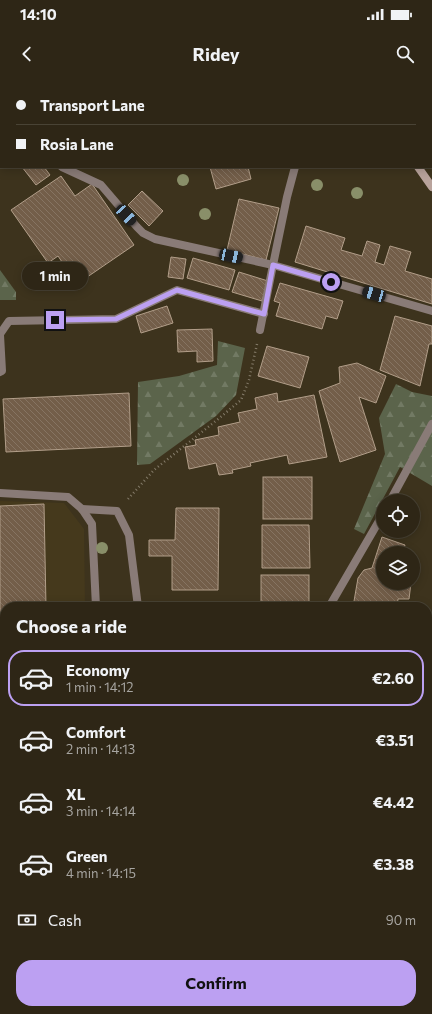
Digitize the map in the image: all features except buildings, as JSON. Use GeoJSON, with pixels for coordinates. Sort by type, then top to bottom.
{"type":"FeatureCollection","features":[{"type":"Feature","properties":{"kind":"main road"},"geometry":{"type":"LineString","coordinates":[[419,168],[432,187]]}},
{"type":"Feature","properties":{"kind":"street"},"geometry":{"type":"LineString","coordinates":[[64,168],[101,185],[137,227],[143,233],[155,239],[273,265],[432,311]]}},
{"type":"Feature","properties":{"kind":"street"},"geometry":{"type":"LineString","coordinates":[[260,330],[287,198],[295,168]]}},
{"type":"Feature","properties":{"kind":"street"},"geometry":{"type":"LineString","coordinates":[[0,372],[2,372],[0,334],[8,321],[116,319],[177,290],[264,314]]}},
{"type":"Feature","properties":{"kind":"street"},"geometry":{"type":"LineString","coordinates":[[394,494],[432,424]]}},
{"type":"Feature","properties":{"kind":"street"},"geometry":{"type":"LineString","coordinates":[[0,493],[68,497],[82,509],[92,524],[96,602]]}},
{"type":"Feature","properties":{"kind":"street"},"geometry":{"type":"LineString","coordinates":[[82,509],[117,511],[129,535],[137,602]]}},
{"type":"Feature","properties":{"kind":"street"},"geometry":{"type":"LineString","coordinates":[[332,602],[376,526]]}},
{"type":"Feature","properties":{"kind":"path"},"geometry":{"type":"LineString","coordinates":[[117,511],[154,470],[241,400],[249,380],[260,330]]}},
{"type":"Feature","properties":{"kind":"shaded area"},"geometry":{"type":"Polygon","coordinates":[[[0,501],[64,503],[84,529],[85,602],[0,602],[0,501]]]}},
{"type":"Feature","properties":{"kind":"green space"},"geometry":{"type":"Polygon","coordinates":[[[0,270],[16,292],[16,300],[0,300],[0,270]]]}},
{"type":"Feature","properties":{"kind":"green space"},"geometry":{"type":"Polygon","coordinates":[[[218,341],[245,348],[236,395],[216,416],[150,464],[137,465],[138,382],[179,376],[217,365],[218,341]]]}},
{"type":"Feature","properties":{"kind":"green space"},"geometry":{"type":"Polygon","coordinates":[[[396,384],[412,392],[432,396],[432,486],[400,467],[385,494],[376,494],[376,512],[364,534],[354,529],[385,454],[379,418],[396,384]]]}},
{"type":"Feature","properties":{"kind":"route"},"geometry":{"type":"LineString","coordinates":[[55,320],[116,319],[177,290],[264,314],[273,265],[331,282]]}}]}
